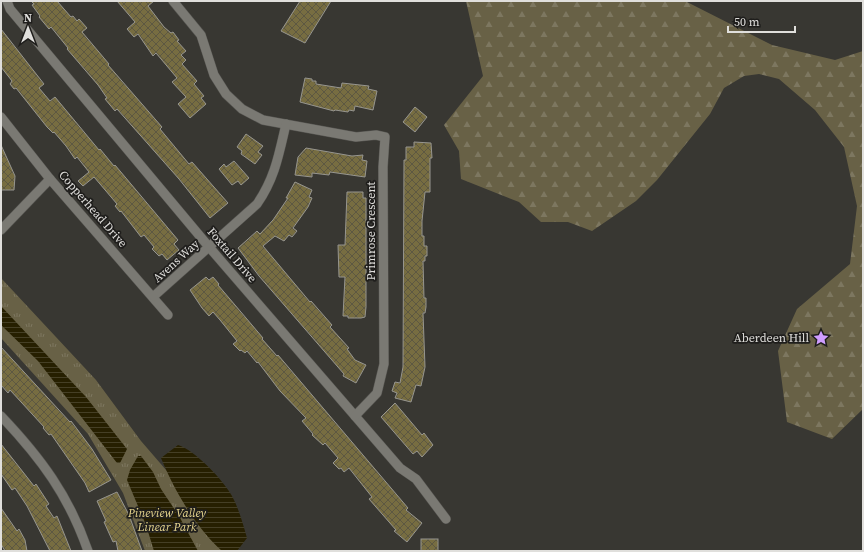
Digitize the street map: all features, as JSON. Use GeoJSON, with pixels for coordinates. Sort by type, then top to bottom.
{"type":"FeatureCollection","features":[{"type":"Feature","properties":{"kind":"street","name":"Foxtail Drive"},"geometry":{"type":"LineString","coordinates":[[7,1],[10,9],[209,247],[400,468],[416,479],[446,519]]}},
{"type":"Feature","properties":{"kind":"street"},"geometry":{"type":"LineString","coordinates":[[172,1],[201,35],[214,75],[226,94],[242,109],[263,120],[286,124]]}},
{"type":"Feature","properties":{"kind":"street","name":"Copperhead Drive"},"geometry":{"type":"LineString","coordinates":[[1,117],[50,179],[154,296],[168,315]]}},
{"type":"Feature","properties":{"kind":"street","name":"Avens Way"},"geometry":{"type":"LineString","coordinates":[[154,296],[257,204],[268,188],[276,168],[286,124]]}},
{"type":"Feature","properties":{"kind":"street","name":"Primrose Crescent"},"geometry":{"type":"LineString","coordinates":[[286,124],[356,137],[376,135],[385,137],[383,167],[384,364],[377,393],[355,416]]}},
{"type":"Feature","properties":{"kind":"street"},"geometry":{"type":"LineString","coordinates":[[1,230],[50,179]]}},
{"type":"Feature","properties":{"kind":"street"},"geometry":{"type":"LineString","coordinates":[[1,416],[30,447],[58,485],[80,528],[88,551]]}},
{"type":"Feature","properties":{"kind":"green space"},"geometry":{"type":"Polygon","coordinates":[[[466,1],[685,1],[772,45],[835,60],[863,51],[863,409],[832,439],[787,422],[778,351],[797,309],[850,264],[857,206],[844,147],[815,110],[779,79],[759,74],[744,76],[724,88],[710,114],[657,180],[636,201],[592,231],[568,222],[541,222],[519,202],[461,179],[459,151],[444,125],[483,76],[466,1]]]}},
{"type":"Feature","properties":{"kind":"green space","name":"Pineview Valley Linear Park"},"geometry":{"type":"Polygon","coordinates":[[[1,278],[96,380],[141,441],[236,551],[145,551],[123,493],[88,434],[1,338],[1,278]]]}},
{"type":"Feature","properties":{"kind":"shaded area"},"geometry":{"type":"Polygon","coordinates":[[[1,306],[86,397],[127,449],[120,463],[117,463],[38,361],[1,325],[1,306]]]}},
{"type":"Feature","properties":{"kind":"shaded area"},"geometry":{"type":"Polygon","coordinates":[[[178,445],[185,448],[200,459],[223,482],[232,496],[239,511],[247,538],[237,551],[222,551],[212,542],[195,520],[172,483],[161,458],[178,445]]]}},
{"type":"Feature","properties":{"kind":"shaded area"},"geometry":{"type":"Polygon","coordinates":[[[138,456],[141,456],[153,472],[161,489],[179,516],[198,551],[154,551],[146,525],[127,480],[130,470],[138,456]]]}},
{"type":"Feature","properties":{"kind":"building"},"geometry":{"type":"Polygon","coordinates":[[[31,1],[57,1],[71,17],[73,16],[77,21],[79,19],[87,28],[82,32],[109,64],[108,65],[162,127],[160,129],[189,164],[192,162],[228,203],[210,218],[179,179],[117,109],[115,111],[105,99],[107,98],[98,85],[67,49],[68,48],[51,27],[49,29],[39,17],[40,16],[32,5],[34,4],[31,1]]]}},
{"type":"Feature","properties":{"kind":"building"},"geometry":{"type":"Polygon","coordinates":[[[117,1],[154,1],[148,6],[164,27],[171,33],[173,32],[179,40],[177,41],[186,51],[181,55],[186,60],[182,64],[197,81],[194,84],[204,96],[201,98],[206,104],[190,118],[178,104],[186,97],[172,82],[177,78],[156,53],[153,56],[138,34],[134,37],[127,29],[135,22],[117,1]]]}},
{"type":"Feature","properties":{"kind":"building"},"geometry":{"type":"Polygon","coordinates":[[[300,1],[331,1],[305,43],[281,31],[300,1]]]}},
{"type":"Feature","properties":{"kind":"building"},"geometry":{"type":"Polygon","coordinates":[[[1,29],[44,84],[39,88],[50,101],[55,97],[99,150],[100,149],[114,166],[115,165],[178,240],[174,244],[179,250],[167,260],[162,254],[159,256],[152,249],[154,247],[144,235],[141,237],[121,211],[120,212],[115,206],[117,204],[94,177],[83,186],[78,181],[89,172],[77,157],[75,159],[54,132],[53,133],[47,127],[16,88],[14,89],[10,84],[12,81],[1,67],[1,29]]]}},
{"type":"Feature","properties":{"kind":"building"},"geometry":{"type":"Polygon","coordinates":[[[305,78],[316,81],[316,84],[341,88],[342,83],[369,86],[368,89],[377,91],[373,110],[355,106],[354,111],[334,111],[300,102],[305,78]]]}},
{"type":"Feature","properties":{"kind":"building"},"geometry":{"type":"Polygon","coordinates":[[[415,107],[427,117],[415,132],[403,122],[415,107]]]}},
{"type":"Feature","properties":{"kind":"building"},"geometry":{"type":"Polygon","coordinates":[[[246,134],[263,146],[258,152],[262,155],[255,164],[241,154],[242,151],[237,147],[246,134]]]}},
{"type":"Feature","properties":{"kind":"building"},"geometry":{"type":"Polygon","coordinates":[[[414,142],[431,143],[432,158],[430,158],[430,192],[425,192],[422,221],[424,246],[427,246],[427,256],[425,256],[425,261],[423,261],[424,298],[426,298],[425,313],[423,313],[425,367],[421,386],[416,385],[411,402],[395,398],[397,393],[392,391],[395,382],[400,383],[403,367],[404,160],[406,160],[406,147],[414,147],[414,142]]]}},
{"type":"Feature","properties":{"kind":"building"},"geometry":{"type":"Polygon","coordinates":[[[1,145],[15,176],[14,190],[1,190],[1,145]]]}},
{"type":"Feature","properties":{"kind":"building"},"geometry":{"type":"Polygon","coordinates":[[[306,148],[352,156],[363,155],[362,160],[367,161],[365,177],[330,172],[329,175],[312,173],[312,177],[295,175],[298,157],[306,148]]]}},
{"type":"Feature","properties":{"kind":"building"},"geometry":{"type":"Polygon","coordinates":[[[234,161],[249,178],[241,185],[238,181],[232,185],[219,169],[224,164],[226,167],[234,161]]]}},
{"type":"Feature","properties":{"kind":"building"},"geometry":{"type":"Polygon","coordinates":[[[295,182],[312,190],[309,197],[312,198],[308,207],[293,228],[297,231],[292,237],[289,235],[284,241],[275,236],[263,246],[310,302],[311,301],[332,325],[330,327],[349,348],[347,349],[355,360],[366,365],[356,383],[343,376],[344,374],[259,276],[238,248],[257,231],[260,234],[273,220],[288,198],[286,198],[295,182]]]}},
{"type":"Feature","properties":{"kind":"building"},"geometry":{"type":"Polygon","coordinates":[[[347,192],[363,192],[363,198],[366,198],[366,307],[365,317],[361,318],[348,318],[348,316],[343,316],[345,277],[339,277],[338,245],[345,245],[347,192]]]}},
{"type":"Feature","properties":{"kind":"building"},"geometry":{"type":"Polygon","coordinates":[[[206,277],[209,280],[213,277],[219,284],[218,285],[263,338],[262,339],[277,356],[278,355],[408,508],[406,510],[422,523],[407,542],[394,531],[396,530],[369,499],[372,497],[349,468],[344,472],[333,463],[338,458],[325,443],[323,445],[312,435],[313,434],[302,421],[306,418],[280,391],[258,362],[257,363],[247,351],[245,353],[241,350],[240,351],[233,344],[237,341],[213,312],[209,316],[202,308],[190,290],[206,277]]]}},
{"type":"Feature","properties":{"kind":"building"},"geometry":{"type":"Polygon","coordinates":[[[1,347],[70,422],[71,421],[92,449],[111,480],[89,492],[85,483],[51,434],[49,435],[43,428],[44,427],[10,390],[8,393],[1,385],[1,347]]]}},
{"type":"Feature","properties":{"kind":"building"},"geometry":{"type":"Polygon","coordinates":[[[395,403],[422,435],[424,433],[433,445],[422,457],[417,451],[413,454],[381,417],[395,403]]]}},
{"type":"Feature","properties":{"kind":"building"},"geometry":{"type":"Polygon","coordinates":[[[1,444],[34,486],[36,484],[49,504],[46,506],[54,518],[57,516],[71,551],[50,551],[27,506],[15,488],[12,490],[1,474],[1,444]]]}},
{"type":"Feature","properties":{"kind":"building"},"geometry":{"type":"Polygon","coordinates":[[[117,492],[129,515],[142,551],[118,551],[116,541],[113,542],[104,522],[106,521],[97,501],[117,492]]]}},
{"type":"Feature","properties":{"kind":"building"},"geometry":{"type":"Polygon","coordinates":[[[1,508],[17,531],[19,529],[25,540],[27,551],[5,551],[1,544],[1,508]]]}},
{"type":"Feature","properties":{"kind":"building"},"geometry":{"type":"Polygon","coordinates":[[[421,539],[438,539],[438,551],[421,551],[421,539]]]}},
{"type":"Feature","properties":{"kind":"place","name":"Aberdeen Hill"},"geometry":{"type":"Point","coordinates":[821,338]}}]}
